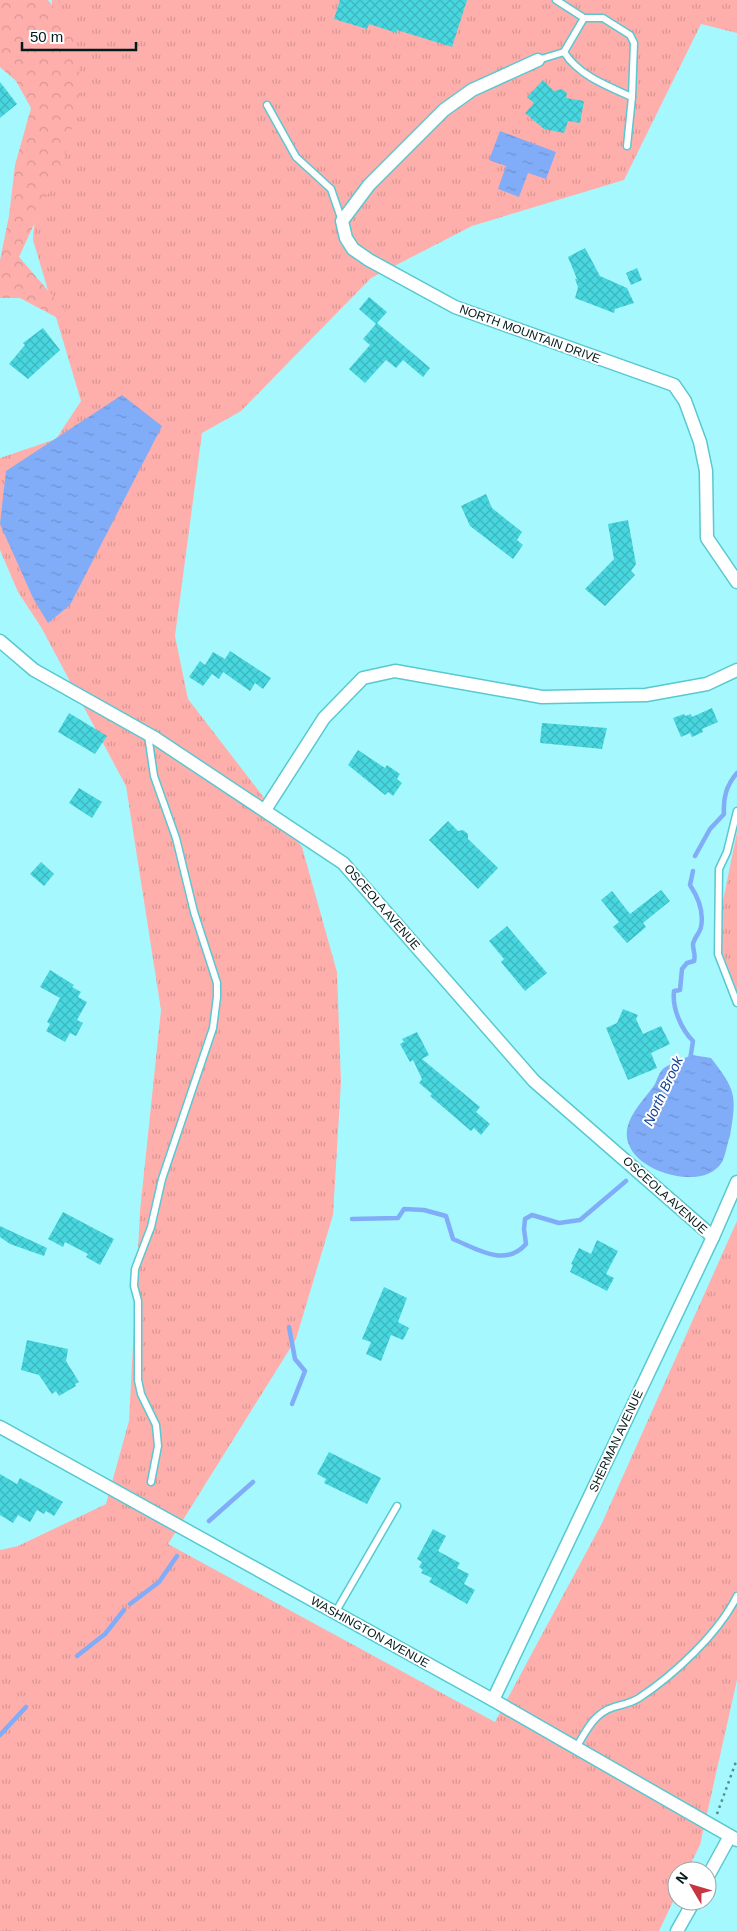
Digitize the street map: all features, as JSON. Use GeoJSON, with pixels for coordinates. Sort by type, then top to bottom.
{"type":"FeatureCollection","features":[{"type":"Feature","properties":{"kind":"street"},"geometry":{"type":"LineString","coordinates":[[342,221],[368,185],[444,110],[472,90],[538,60]]}},
{"type":"Feature","properties":{"kind":"street","name":"NORTH MOUNTAIN DRIVE"},"geometry":{"type":"LineString","coordinates":[[342,221],[346,238],[353,249],[455,307],[674,386],[685,402],[700,442],[706,471],[707,538],[737,582]]}},
{"type":"Feature","properties":{"kind":"street","name":"OSCEOLA AVENUE"},"geometry":{"type":"LineString","coordinates":[[0,640],[34,670],[148,734],[343,863],[534,1081],[713,1237]]}},
{"type":"Feature","properties":{"kind":"street"},"geometry":{"type":"LineString","coordinates":[[265,810],[324,718],[363,678],[395,671],[542,697],[561,697],[646,695],[707,684],[737,670]]}},
{"type":"Feature","properties":{"kind":"street","name":"SHERMAN AVENUE"},"geometry":{"type":"LineString","coordinates":[[493,1700],[713,1237],[737,1182]]}},
{"type":"Feature","properties":{"kind":"street","name":"WASHINGTON AVENUE"},"geometry":{"type":"LineString","coordinates":[[0,1427],[493,1700],[733,1838]]}},
{"type":"Feature","properties":{"kind":"street"},"geometry":{"type":"LineString","coordinates":[[717,1863],[733,1838]]}},
{"type":"Feature","properties":{"kind":"street"},"geometry":{"type":"LineString","coordinates":[[677,1931],[688,1911]]}},
{"type":"Feature","properties":{"kind":"lane"},"geometry":{"type":"LineString","coordinates":[[556,0],[584,18],[603,18],[630,35],[634,43],[632,97],[627,146]]}},
{"type":"Feature","properties":{"kind":"lane"},"geometry":{"type":"LineString","coordinates":[[538,60],[564,52],[584,18]]}},
{"type":"Feature","properties":{"kind":"lane"},"geometry":{"type":"LineString","coordinates":[[564,52],[572,64],[607,86],[632,97]]}},
{"type":"Feature","properties":{"kind":"lane"},"geometry":{"type":"LineString","coordinates":[[268,105],[296,157],[331,189],[342,221]]}},
{"type":"Feature","properties":{"kind":"lane"},"geometry":{"type":"LineString","coordinates":[[148,734],[154,776],[176,838],[194,912],[217,983],[213,1028],[162,1179],[151,1227],[135,1269],[134,1286],[138,1301],[138,1380],[141,1394],[156,1425],[158,1446],[151,1482]]}},
{"type":"Feature","properties":{"kind":"lane"},"geometry":{"type":"LineString","coordinates":[[737,811],[727,852],[719,869],[718,954],[737,1003]]}},
{"type":"Feature","properties":{"kind":"lane"},"geometry":{"type":"LineString","coordinates":[[335,1613],[397,1506]]}},
{"type":"Feature","properties":{"kind":"lane"},"geometry":{"type":"LineString","coordinates":[[576,1748],[593,1720],[603,1712],[628,1704],[641,1697],[706,1642],[729,1611],[737,1596]]}},
{"type":"Feature","properties":{"kind":"path"},"geometry":{"type":"LineString","coordinates":[[714,1826],[737,1759]]}},
{"type":"Feature","properties":{"kind":"green space"},"geometry":{"type":"Polygon","coordinates":[[[0,0],[48,0],[73,34],[82,90],[63,161],[19,257],[84,332],[20,298],[0,298],[0,260],[9,216],[15,165],[31,108],[16,81],[0,67],[0,0]]]}},
{"type":"Feature","properties":{"kind":"green space"},"geometry":{"type":"Polygon","coordinates":[[[52,0],[737,0],[737,33],[701,24],[624,180],[472,226],[371,278],[241,411],[202,433],[175,636],[188,699],[302,847],[337,972],[341,1082],[333,1215],[296,1339],[168,1544],[495,1722],[602,1523],[737,1221],[737,1680],[700,1845],[692,1861],[667,1861],[668,1911],[659,1931],[0,1931],[0,1550],[18,1546],[106,1504],[129,1421],[140,1211],[161,1010],[126,786],[41,627],[18,592],[0,550],[0,458],[56,439],[81,401],[33,240],[52,0]]]}},
{"type":"Feature","properties":{"kind":"green space"},"geometry":{"type":"Polygon","coordinates":[[[737,832],[737,992],[716,935],[737,832]]]}},
{"type":"Feature","properties":{"kind":"water"},"geometry":{"type":"Polygon","coordinates":[[[500,131],[556,152],[546,179],[528,173],[519,197],[498,189],[506,166],[489,160],[500,131]]]}},
{"type":"Feature","properties":{"kind":"water"},"geometry":{"type":"Polygon","coordinates":[[[122,395],[162,426],[70,605],[48,623],[33,598],[0,524],[6,471],[122,395]]]}},
{"type":"Feature","properties":{"kind":"water"},"geometry":{"type":"Polygon","coordinates":[[[692,1055],[711,1058],[726,1078],[734,1102],[734,1111],[725,1156],[714,1171],[702,1176],[674,1176],[647,1165],[637,1157],[630,1147],[627,1130],[629,1121],[655,1084],[662,1070],[692,1055]]]}},
{"type":"Feature","properties":{"kind":"building"},"geometry":{"type":"Polygon","coordinates":[[[340,0],[467,0],[452,47],[397,30],[397,33],[369,24],[367,29],[334,19],[340,0]]]}},
{"type":"Feature","properties":{"kind":"building"},"geometry":{"type":"Polygon","coordinates":[[[543,80],[554,91],[562,89],[567,93],[566,98],[584,101],[580,123],[568,121],[564,133],[544,129],[525,113],[534,103],[527,97],[543,80]]]}},
{"type":"Feature","properties":{"kind":"building"},"geometry":{"type":"Polygon","coordinates":[[[0,82],[17,104],[0,118],[0,82]]]}},
{"type":"Feature","properties":{"kind":"building"},"geometry":{"type":"Polygon","coordinates":[[[585,248],[600,276],[627,288],[634,303],[615,309],[614,313],[575,298],[578,287],[575,279],[577,279],[568,257],[585,248]]]}},
{"type":"Feature","properties":{"kind":"building"},"geometry":{"type":"Polygon","coordinates":[[[637,268],[642,280],[631,285],[626,273],[637,268]]]}},
{"type":"Feature","properties":{"kind":"building"},"geometry":{"type":"Polygon","coordinates":[[[369,297],[387,312],[377,323],[430,368],[423,377],[403,360],[396,368],[386,360],[365,383],[349,369],[370,345],[363,339],[376,324],[359,309],[369,297]]]}},
{"type":"Feature","properties":{"kind":"building"},"geometry":{"type":"Polygon","coordinates":[[[43,328],[60,350],[28,379],[9,364],[25,345],[23,343],[43,328]]]}},
{"type":"Feature","properties":{"kind":"building"},"geometry":{"type":"Polygon","coordinates":[[[486,494],[492,508],[522,532],[517,540],[523,545],[513,559],[470,526],[461,506],[486,494]]]}},
{"type":"Feature","properties":{"kind":"building"},"geometry":{"type":"Polygon","coordinates":[[[628,520],[636,564],[631,571],[635,575],[605,606],[585,589],[614,559],[608,524],[628,520]]]}},
{"type":"Feature","properties":{"kind":"building"},"geometry":{"type":"Polygon","coordinates":[[[230,651],[271,678],[263,689],[255,683],[250,691],[223,672],[219,679],[212,674],[203,686],[189,677],[200,661],[205,665],[213,652],[225,659],[230,651]]]}},
{"type":"Feature","properties":{"kind":"building"},"geometry":{"type":"Polygon","coordinates":[[[712,708],[718,722],[702,729],[703,732],[692,737],[690,733],[681,737],[673,718],[684,714],[685,716],[691,714],[692,717],[712,708]]]}},
{"type":"Feature","properties":{"kind":"building"},"geometry":{"type":"Polygon","coordinates":[[[69,713],[107,736],[95,754],[58,732],[69,713]]]}},
{"type":"Feature","properties":{"kind":"building"},"geometry":{"type":"Polygon","coordinates":[[[542,723],[607,728],[602,749],[540,743],[542,723]]]}},
{"type":"Feature","properties":{"kind":"building"},"geometry":{"type":"Polygon","coordinates":[[[358,750],[385,768],[387,765],[400,774],[397,779],[402,783],[393,796],[388,792],[385,795],[348,765],[358,750]]]}},
{"type":"Feature","properties":{"kind":"building"},"geometry":{"type":"Polygon","coordinates":[[[79,788],[102,802],[92,818],[69,803],[79,788]]]}},
{"type":"Feature","properties":{"kind":"building"},"geometry":{"type":"Polygon","coordinates":[[[448,821],[458,831],[463,830],[468,834],[468,839],[498,868],[478,889],[429,840],[448,821]]]}},
{"type":"Feature","properties":{"kind":"building"},"geometry":{"type":"Polygon","coordinates":[[[41,862],[54,874],[44,886],[30,874],[41,862]]]}},
{"type":"Feature","properties":{"kind":"building"},"geometry":{"type":"Polygon","coordinates":[[[661,890],[670,901],[643,923],[646,927],[627,943],[613,927],[619,922],[601,900],[612,891],[630,914],[661,890]]]}},
{"type":"Feature","properties":{"kind":"building"},"geometry":{"type":"Polygon","coordinates":[[[507,926],[547,973],[525,991],[501,962],[504,959],[489,941],[507,926]]]}},
{"type":"Feature","properties":{"kind":"building"},"geometry":{"type":"Polygon","coordinates":[[[50,970],[74,985],[72,987],[81,992],[78,997],[87,1002],[77,1020],[83,1023],[76,1036],[70,1033],[65,1042],[46,1031],[50,1024],[47,1022],[60,998],[40,987],[50,970]]]}},
{"type":"Feature","properties":{"kind":"building"},"geometry":{"type":"Polygon","coordinates":[[[623,1009],[638,1015],[636,1019],[643,1034],[661,1026],[670,1044],[651,1053],[657,1068],[628,1080],[606,1028],[617,1023],[623,1009]]]}},
{"type":"Feature","properties":{"kind":"building"},"geometry":{"type":"Polygon","coordinates":[[[417,1032],[429,1055],[422,1059],[480,1107],[476,1112],[490,1124],[481,1135],[474,1128],[471,1131],[430,1096],[432,1094],[419,1083],[422,1079],[413,1060],[410,1062],[400,1044],[404,1042],[402,1039],[417,1032]]]}},
{"type":"Feature","properties":{"kind":"building"},"geometry":{"type":"Polygon","coordinates":[[[63,1212],[114,1239],[100,1265],[86,1257],[88,1254],[65,1242],[63,1247],[48,1239],[63,1212]]]}},
{"type":"Feature","properties":{"kind":"building"},"geometry":{"type":"Polygon","coordinates":[[[0,1226],[47,1248],[44,1256],[10,1244],[0,1237],[0,1226]]]}},
{"type":"Feature","properties":{"kind":"building"},"geometry":{"type":"Polygon","coordinates":[[[597,1240],[618,1251],[606,1274],[614,1278],[607,1291],[570,1272],[573,1265],[571,1264],[579,1248],[591,1254],[597,1240]]]}},
{"type":"Feature","properties":{"kind":"building"},"geometry":{"type":"Polygon","coordinates":[[[384,1287],[407,1298],[398,1322],[409,1328],[403,1340],[391,1335],[381,1361],[366,1354],[371,1342],[362,1339],[384,1287]]]}},
{"type":"Feature","properties":{"kind":"building"},"geometry":{"type":"Polygon","coordinates":[[[27,1340],[68,1349],[66,1361],[79,1382],[75,1384],[76,1386],[59,1396],[56,1391],[52,1394],[39,1375],[21,1370],[27,1340]]]}},
{"type":"Feature","properties":{"kind":"building"},"geometry":{"type":"Polygon","coordinates":[[[329,1452],[381,1478],[367,1504],[324,1483],[326,1479],[317,1474],[329,1452]]]}},
{"type":"Feature","properties":{"kind":"building"},"geometry":{"type":"Polygon","coordinates":[[[0,1474],[17,1484],[20,1478],[63,1502],[54,1516],[46,1511],[44,1514],[37,1510],[30,1522],[18,1515],[13,1523],[0,1515],[0,1474]]]}},
{"type":"Feature","properties":{"kind":"building"},"geometry":{"type":"Polygon","coordinates":[[[433,1529],[446,1536],[438,1551],[460,1563],[457,1568],[469,1574],[464,1584],[475,1590],[467,1604],[429,1582],[432,1578],[421,1573],[423,1570],[419,1567],[422,1562],[417,1559],[433,1529]]]}},
{"type":"Feature","properties":{"kind":"waterway","name":"North Brook"},"geometry":{"type":"LineString","coordinates":[[695,856],[710,829],[724,814],[726,792],[737,773]]}},
{"type":"Feature","properties":{"kind":"waterway","name":"North Brook"},"geometry":{"type":"LineString","coordinates":[[690,1060],[693,1041],[678,1018],[674,1004],[674,991],[680,990],[682,969],[687,963],[694,961],[693,943],[702,921],[700,905],[690,885],[693,871]]}},
{"type":"Feature","properties":{"kind":"waterway","name":"North Brook"},"geometry":{"type":"LineString","coordinates":[[352,1219],[398,1218],[404,1209],[424,1210],[446,1216],[453,1239],[491,1254],[509,1255],[518,1251],[526,1244],[525,1219],[532,1215],[559,1223],[580,1220],[626,1181]]}},
{"type":"Feature","properties":{"kind":"waterway","name":"North Brook"},"geometry":{"type":"LineString","coordinates":[[289,1327],[295,1359],[305,1371],[292,1404]]}},
{"type":"Feature","properties":{"kind":"waterway","name":"North Brook"},"geometry":{"type":"LineString","coordinates":[[209,1521],[253,1482]]}},
{"type":"Feature","properties":{"kind":"waterway","name":"North Brook"},"geometry":{"type":"LineString","coordinates":[[130,1604],[159,1582],[177,1556]]}},
{"type":"Feature","properties":{"kind":"waterway","name":"North Brook"},"geometry":{"type":"LineString","coordinates":[[77,1656],[105,1634],[124,1610]]}},
{"type":"Feature","properties":{"kind":"waterway","name":"North Brook"},"geometry":{"type":"LineString","coordinates":[[0,1735],[26,1707]]}}]}
